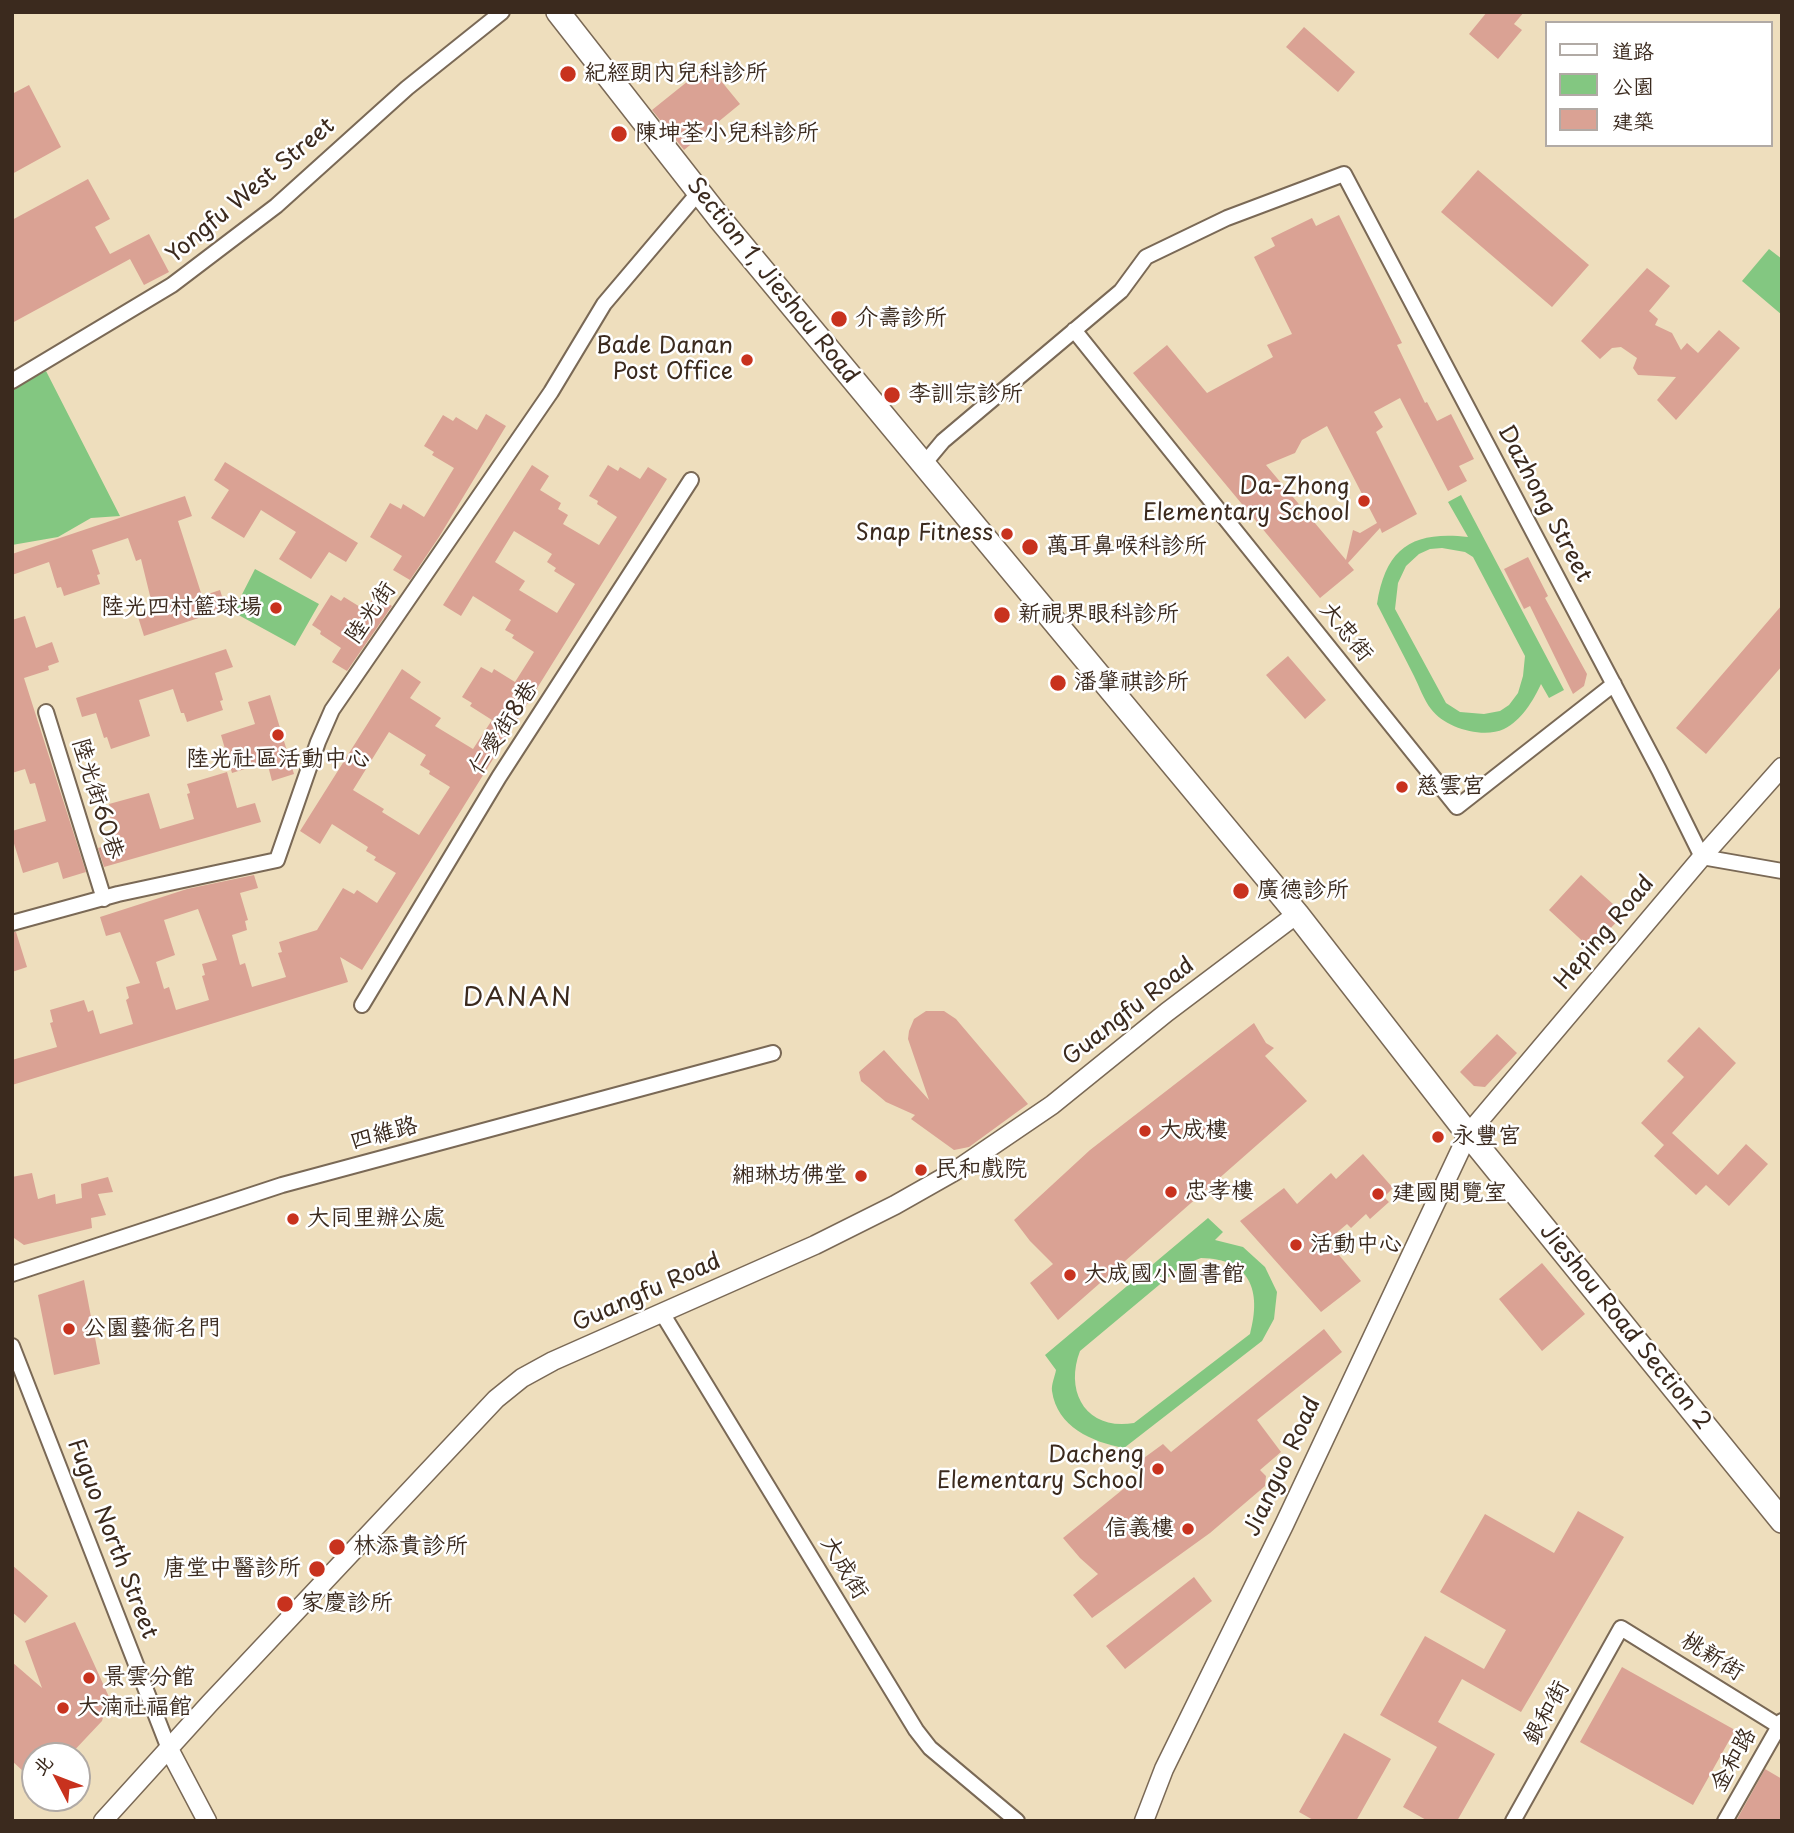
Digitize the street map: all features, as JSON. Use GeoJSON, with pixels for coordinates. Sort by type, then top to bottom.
{"type":"FeatureCollection","features":[{"type":"Feature","properties":{"kind":"main road","name":"Section 1, Jieshou Road"},"geometry":{"type":"LineString","coordinates":[[558,12],[699,192],[923,466],[1297,914],[1468,1134]]}},
{"type":"Feature","properties":{"kind":"main road","name":"Jieshou Road Section 2"},"geometry":{"type":"LineString","coordinates":[[1468,1134],[1782,1521]]}},
{"type":"Feature","properties":{"kind":"street","name":"Yongfu West Street"},"geometry":{"type":"LineString","coordinates":[[12,381],[172,285],[276,206],[407,88],[502,12]]}},
{"type":"Feature","properties":{"kind":"street","name":"Dazhong Street"},"geometry":{"type":"LineString","coordinates":[[1074,330],[1121,291],[1146,257],[1227,218],[1345,174],[1614,684],[1702,857]]}},
{"type":"Feature","properties":{"kind":"street","name":"陸光街"},"geometry":{"type":"LineString","coordinates":[[12,923],[118,894],[277,860],[332,710],[551,392],[604,304],[699,192]]}},
{"type":"Feature","properties":{"kind":"street"},"geometry":{"type":"LineString","coordinates":[[923,466],[943,441],[1074,330]]}},
{"type":"Feature","properties":{"kind":"street","name":"大忠街"},"geometry":{"type":"LineString","coordinates":[[1074,330],[1457,807],[1614,684]]}},
{"type":"Feature","properties":{"kind":"street","name":"仁愛街8巷"},"geometry":{"type":"LineString","coordinates":[[362,1005],[499,778],[691,480]]}},
{"type":"Feature","properties":{"kind":"street","name":"陸光街60巷"},"geometry":{"type":"LineString","coordinates":[[46,712],[104,899]]}},
{"type":"Feature","properties":{"kind":"street","name":"Heping Road"},"geometry":{"type":"LineString","coordinates":[[1468,1134],[1702,857],[1782,767]]}},
{"type":"Feature","properties":{"kind":"street"},"geometry":{"type":"LineString","coordinates":[[1702,857],[1782,871]]}},
{"type":"Feature","properties":{"kind":"street","name":"Guangfu Road"},"geometry":{"type":"LineString","coordinates":[[103,1821],[496,1399],[522,1378],[553,1361],[815,1245],[955,1171],[1052,1105],[1167,1012],[1297,914]]}},
{"type":"Feature","properties":{"kind":"street","name":"四維路"},"geometry":{"type":"LineString","coordinates":[[12,1274],[282,1185],[773,1053]]}},
{"type":"Feature","properties":{"kind":"street","name":"Jianguo Road"},"geometry":{"type":"LineString","coordinates":[[1144,1821],[1164,1769],[1284,1525],[1468,1134]]}},
{"type":"Feature","properties":{"kind":"street","name":"大成街"},"geometry":{"type":"LineString","coordinates":[[662,1313],[923,1739],[930,1748],[1017,1821]]}},
{"type":"Feature","properties":{"kind":"street","name":"Fuguo North Street"},"geometry":{"type":"LineString","coordinates":[[12,1346],[169,1748]]}},
{"type":"Feature","properties":{"kind":"street","name":"桃新街"},"geometry":{"type":"LineString","coordinates":[[1621,1628],[1780,1723]]}},
{"type":"Feature","properties":{"kind":"street","name":"銀和街"},"geometry":{"type":"LineString","coordinates":[[1514,1821],[1621,1628]]}},
{"type":"Feature","properties":{"kind":"street","name":"金和路"},"geometry":{"type":"LineString","coordinates":[[1725,1821],[1780,1723]]}},
{"type":"Feature","properties":{"kind":"street"},"geometry":{"type":"LineString","coordinates":[[169,1748],[206,1821]]}},
{"type":"Feature","properties":{"kind":"green space"},"geometry":{"type":"Polygon","coordinates":[[[1769,249],[1782,259],[1782,315],[1742,281],[1769,249]]]}},
{"type":"Feature","properties":{"kind":"green space"},"geometry":{"type":"Polygon","coordinates":[[[46,371],[120,516],[91,518],[58,537],[12,545],[12,389],[46,371]]]}},
{"type":"Feature","properties":{"kind":"green space"},"geometry":{"type":"Polygon","coordinates":[[[1461,495],[1564,690],[1549,698],[1541,684],[1522,715],[1504,729],[1495,732],[1465,730],[1437,716],[1424,697],[1377,604],[1387,569],[1405,547],[1432,537],[1468,537],[1448,502],[1461,495]],[[1442,548],[1419,554],[1406,566],[1398,583],[1395,609],[1446,703],[1460,712],[1484,714],[1500,711],[1509,705],[1518,693],[1525,656],[1473,557],[1465,552],[1442,548]]]}},
{"type":"Feature","properties":{"kind":"green space","name":"陸光四村籃球場"},"geometry":{"type":"Polygon","coordinates":[[[255,569],[319,604],[295,646],[233,612],[255,569]]]}},
{"type":"Feature","properties":{"kind":"green space"},"geometry":{"type":"Polygon","coordinates":[[[1208,1218],[1223,1232],[1215,1240],[1243,1247],[1265,1267],[1277,1292],[1274,1319],[1262,1341],[1124,1448],[1088,1437],[1061,1414],[1052,1391],[1056,1370],[1045,1355],[1208,1218]],[[1201,1258],[1183,1265],[1080,1351],[1075,1381],[1083,1406],[1092,1415],[1118,1424],[1134,1423],[1250,1334],[1253,1291],[1241,1271],[1218,1260],[1201,1258]]]}},
{"type":"Feature","properties":{"kind":"building"},"geometry":{"type":"Polygon","coordinates":[[[1487,12],[1524,12],[1514,24],[1522,30],[1498,59],[1469,34],[1487,12]]]}},
{"type":"Feature","properties":{"kind":"building"},"geometry":{"type":"Polygon","coordinates":[[[1304,27],[1355,72],[1338,92],[1286,47],[1304,27]]]}},
{"type":"Feature","properties":{"kind":"building"},"geometry":{"type":"Polygon","coordinates":[[[708,65],[740,104],[684,150],[652,110],[708,65]]]}},
{"type":"Feature","properties":{"kind":"building"},"geometry":{"type":"Polygon","coordinates":[[[29,85],[61,147],[12,174],[12,94],[29,85]]]}},
{"type":"Feature","properties":{"kind":"building"},"geometry":{"type":"Polygon","coordinates":[[[1478,170],[1589,265],[1552,307],[1441,212],[1478,170]]]}},
{"type":"Feature","properties":{"kind":"building"},"geometry":{"type":"Polygon","coordinates":[[[88,179],[110,219],[95,227],[110,254],[149,234],[169,272],[144,285],[130,259],[12,323],[12,220],[88,179]]]}},
{"type":"Feature","properties":{"kind":"building"},"geometry":{"type":"Polygon","coordinates":[[[1339,215],[1402,343],[1397,345],[1425,403],[1427,402],[1437,421],[1451,414],[1474,459],[1459,466],[1467,481],[1448,491],[1400,398],[1374,412],[1383,427],[1376,432],[1417,514],[1382,533],[1380,528],[1348,563],[1354,570],[1320,598],[1133,373],[1167,345],[1207,393],[1273,357],[1267,345],[1292,334],[1254,257],[1275,246],[1271,238],[1312,218],[1316,226],[1339,215]],[[1327,426],[1302,440],[1295,453],[1266,465],[1346,560],[1353,530],[1360,533],[1377,523],[1327,426]]]}},
{"type":"Feature","properties":{"kind":"building"},"geometry":{"type":"Polygon","coordinates":[[[1647,268],[1670,286],[1649,311],[1658,319],[1655,325],[1672,333],[1681,350],[1687,343],[1698,353],[1719,330],[1740,348],[1676,420],[1657,400],[1676,377],[1638,375],[1633,368],[1637,358],[1621,347],[1612,348],[1600,359],[1581,341],[1647,268]]]}},
{"type":"Feature","properties":{"kind":"building"},"geometry":{"type":"Polygon","coordinates":[[[486,414],[506,426],[410,580],[393,570],[402,556],[370,537],[390,503],[401,509],[403,504],[424,517],[454,468],[432,455],[434,452],[424,446],[443,415],[453,421],[456,417],[477,430],[486,414]]]}},
{"type":"Feature","properties":{"kind":"building"},"geometry":{"type":"Polygon","coordinates":[[[225,462],[358,543],[346,562],[329,552],[311,579],[279,559],[296,532],[261,510],[244,538],[211,518],[229,490],[214,480],[225,462]]]}},
{"type":"Feature","properties":{"kind":"building"},"geometry":{"type":"Polygon","coordinates":[[[532,465],[549,476],[540,490],[561,503],[558,509],[568,515],[563,524],[599,545],[617,517],[589,496],[608,465],[618,471],[620,467],[640,479],[648,467],[667,479],[362,970],[340,957],[348,982],[12,1085],[12,1060],[57,1047],[50,1023],[53,1022],[50,1010],[84,1000],[88,1012],[93,1010],[100,1034],[133,1024],[126,1000],[129,998],[126,987],[140,983],[120,932],[106,936],[100,917],[187,889],[254,875],[258,888],[240,893],[248,920],[245,921],[247,930],[232,935],[240,965],[245,963],[252,987],[286,977],[278,953],[282,952],[279,942],[317,930],[343,888],[354,894],[357,890],[377,903],[396,873],[374,860],[376,857],[366,851],[368,847],[332,824],[320,844],[300,831],[402,669],[421,682],[410,698],[441,718],[435,726],[473,749],[492,720],[470,706],[472,703],[462,697],[481,667],[492,673],[494,669],[515,682],[534,652],[512,638],[514,635],[505,630],[511,620],[473,596],[461,616],[443,605],[532,465]],[[514,531],[495,562],[525,581],[519,590],[557,613],[575,584],[554,571],[556,568],[547,562],[552,554],[514,531]],[[389,732],[353,790],[419,835],[450,787],[420,765],[426,755],[389,732]],[[198,909],[164,920],[175,955],[156,962],[164,989],[169,987],[176,1010],[209,1000],[202,976],[205,975],[202,964],[217,960],[198,909]]]}},
{"type":"Feature","properties":{"kind":"building"},"geometry":{"type":"Polygon","coordinates":[[[185,496],[192,516],[178,521],[202,596],[220,590],[226,609],[144,636],[138,617],[154,612],[141,559],[136,561],[128,538],[92,550],[100,574],[97,575],[100,584],[64,596],[61,587],[57,588],[49,562],[12,575],[12,554],[185,496]]]}},
{"type":"Feature","properties":{"kind":"building"},"geometry":{"type":"Polygon","coordinates":[[[1528,557],[1548,596],[1545,598],[1587,674],[1584,686],[1573,694],[1530,606],[1524,609],[1504,569],[1528,557]]]}},
{"type":"Feature","properties":{"kind":"building"},"geometry":{"type":"Polygon","coordinates":[[[331,595],[341,601],[344,597],[365,610],[375,595],[392,606],[347,671],[332,662],[341,648],[312,625],[331,595]]]}},
{"type":"Feature","properties":{"kind":"building"},"geometry":{"type":"Polygon","coordinates":[[[1782,605],[1782,666],[1706,754],[1676,728],[1782,605]]]}},
{"type":"Feature","properties":{"kind":"building"},"geometry":{"type":"Polygon","coordinates":[[[25,616],[36,648],[52,642],[59,662],[48,666],[49,670],[24,678],[86,872],[63,879],[58,862],[23,873],[12,837],[12,831],[46,821],[35,783],[30,784],[25,769],[12,773],[12,620],[25,616]]]}},
{"type":"Feature","properties":{"kind":"building"},"geometry":{"type":"Polygon","coordinates":[[[226,649],[233,667],[215,673],[223,700],[220,701],[223,710],[187,722],[173,689],[139,700],[150,736],[111,749],[107,737],[104,738],[96,713],[82,717],[76,698],[226,649]]]}},
{"type":"Feature","properties":{"kind":"building"},"geometry":{"type":"Polygon","coordinates":[[[1288,656],[1326,700],[1305,719],[1266,675],[1288,656]]]}},
{"type":"Feature","properties":{"kind":"building"},"geometry":{"type":"Polygon","coordinates":[[[270,695],[294,774],[272,781],[267,762],[232,773],[221,735],[255,724],[248,702],[270,695]]]}},
{"type":"Feature","properties":{"kind":"building"},"geometry":{"type":"Polygon","coordinates":[[[227,772],[237,808],[255,803],[261,822],[104,867],[98,848],[117,843],[109,804],[149,793],[160,829],[194,819],[187,784],[227,772]]]}},
{"type":"Feature","properties":{"kind":"building"},"geometry":{"type":"Polygon","coordinates":[[[1581,875],[1624,914],[1591,949],[1549,910],[1581,875]]]}},
{"type":"Feature","properties":{"kind":"building"},"geometry":{"type":"Polygon","coordinates":[[[12,932],[16,932],[27,967],[12,972],[12,932]]]}},
{"type":"Feature","properties":{"kind":"building"},"geometry":{"type":"Polygon","coordinates":[[[926,1011],[944,1011],[956,1019],[1028,1104],[969,1147],[954,1150],[911,1119],[915,1115],[886,1102],[861,1081],[859,1072],[884,1050],[929,1100],[908,1039],[914,1019],[926,1011]]]}},
{"type":"Feature","properties":{"kind":"building"},"geometry":{"type":"Polygon","coordinates":[[[1254,1023],[1266,1043],[1274,1048],[1265,1056],[1307,1101],[1058,1320],[1030,1283],[1053,1264],[1014,1220],[1090,1150],[1254,1023]]]}},
{"type":"Feature","properties":{"kind":"building"},"geometry":{"type":"Polygon","coordinates":[[[1699,1027],[1736,1063],[1672,1133],[1718,1175],[1746,1144],[1768,1164],[1729,1206],[1706,1185],[1696,1195],[1654,1156],[1664,1145],[1641,1123],[1684,1077],[1667,1061],[1699,1027]]]}},
{"type":"Feature","properties":{"kind":"building"},"geometry":{"type":"Polygon","coordinates":[[[1497,1034],[1517,1053],[1485,1087],[1474,1086],[1460,1072],[1497,1034]]]}},
{"type":"Feature","properties":{"kind":"building","name":"活動中心"},"geometry":{"type":"Polygon","coordinates":[[[1363,1154],[1393,1188],[1384,1197],[1389,1202],[1370,1219],[1366,1214],[1351,1228],[1347,1224],[1327,1241],[1361,1281],[1321,1312],[1240,1221],[1284,1188],[1297,1204],[1331,1173],[1336,1179],[1363,1154]]]}},
{"type":"Feature","properties":{"kind":"building"},"geometry":{"type":"Polygon","coordinates":[[[32,1173],[38,1199],[55,1194],[56,1204],[82,1198],[81,1184],[108,1177],[113,1192],[98,1194],[106,1215],[91,1218],[92,1228],[24,1245],[14,1238],[12,1232],[12,1177],[32,1173]]]}},
{"type":"Feature","properties":{"kind":"building"},"geometry":{"type":"Polygon","coordinates":[[[1542,1263],[1585,1314],[1542,1351],[1499,1299],[1542,1263]]]}},
{"type":"Feature","properties":{"kind":"building","name":"公園藝術名門"},"geometry":{"type":"Polygon","coordinates":[[[84,1280],[100,1364],[54,1375],[38,1295],[84,1280]]]}},
{"type":"Feature","properties":{"kind":"building"},"geometry":{"type":"Polygon","coordinates":[[[1324,1329],[1342,1352],[1257,1420],[1281,1452],[1260,1470],[1266,1476],[1265,1486],[1210,1533],[1092,1618],[1073,1595],[1098,1574],[1063,1538],[1143,1473],[1137,1463],[1163,1444],[1171,1452],[1324,1329]]]}},
{"type":"Feature","properties":{"kind":"building"},"geometry":{"type":"Polygon","coordinates":[[[1578,1511],[1624,1537],[1521,1712],[1462,1679],[1438,1722],[1495,1754],[1457,1821],[1428,1821],[1403,1807],[1437,1747],[1380,1715],[1425,1636],[1484,1669],[1506,1630],[1440,1592],[1485,1514],[1554,1553],[1578,1511]]]}},
{"type":"Feature","properties":{"kind":"building"},"geometry":{"type":"Polygon","coordinates":[[[12,1565],[48,1596],[25,1623],[12,1612],[12,1565]]]}},
{"type":"Feature","properties":{"kind":"building"},"geometry":{"type":"Polygon","coordinates":[[[1194,1577],[1212,1601],[1125,1669],[1106,1646],[1194,1577]]]}},
{"type":"Feature","properties":{"kind":"building","name":"大湳社福館"},"geometry":{"type":"Polygon","coordinates":[[[75,1622],[109,1697],[102,1721],[82,1742],[21,1742],[21,1769],[12,1761],[12,1662],[42,1688],[25,1641],[75,1622]]]}},
{"type":"Feature","properties":{"kind":"building"},"geometry":{"type":"Polygon","coordinates":[[[1622,1667],[1735,1730],[1693,1805],[1580,1742],[1622,1667]]]}},
{"type":"Feature","properties":{"kind":"building"},"geometry":{"type":"Polygon","coordinates":[[[1344,1733],[1391,1759],[1356,1821],[1315,1821],[1299,1812],[1344,1733]]]}},
{"type":"Feature","properties":{"kind":"building"},"geometry":{"type":"Polygon","coordinates":[[[1765,1769],[1782,1779],[1782,1821],[1736,1821],[1765,1769]]]}},
{"type":"Feature","properties":{"kind":"place","name":"紀經朗內兒科診所"},"geometry":{"type":"Point","coordinates":[568,74]}},
{"type":"Feature","properties":{"kind":"place","name":"陳坤荃小兒科診所"},"geometry":{"type":"Point","coordinates":[619,134]}},
{"type":"Feature","properties":{"kind":"place","name":"介壽診所"},"geometry":{"type":"Point","coordinates":[839,319]}},
{"type":"Feature","properties":{"kind":"place","name":"Bade Danan Post Office"},"geometry":{"type":"Point","coordinates":[747,360]}},
{"type":"Feature","properties":{"kind":"place","name":"李訓宗診所"},"geometry":{"type":"Point","coordinates":[892,395]}},
{"type":"Feature","properties":{"kind":"place","name":"Da-Zhong Elementary School"},"geometry":{"type":"Point","coordinates":[1364,501]}},
{"type":"Feature","properties":{"kind":"place","name":"Snap Fitness"},"geometry":{"type":"Point","coordinates":[1007,534]}},
{"type":"Feature","properties":{"kind":"place","name":"萬耳鼻喉科診所"},"geometry":{"type":"Point","coordinates":[1030,547]}},
{"type":"Feature","properties":{"kind":"place","name":"陸光四村籃球場"},"geometry":{"type":"Point","coordinates":[276,608]}},
{"type":"Feature","properties":{"kind":"place","name":"新視界眼科診所"},"geometry":{"type":"Point","coordinates":[1002,615]}},
{"type":"Feature","properties":{"kind":"place","name":"潘肇祺診所"},"geometry":{"type":"Point","coordinates":[1058,683]}},
{"type":"Feature","properties":{"kind":"place","name":"陸光社區活動中心"},"geometry":{"type":"Point","coordinates":[278,735]}},
{"type":"Feature","properties":{"kind":"place","name":"慈雲宮"},"geometry":{"type":"Point","coordinates":[1402,787]}},
{"type":"Feature","properties":{"kind":"place","name":"廣德診所"},"geometry":{"type":"Point","coordinates":[1241,891]}},
{"type":"Feature","properties":{"kind":"place","name":"大成樓"},"geometry":{"type":"Point","coordinates":[1145,1131]}},
{"type":"Feature","properties":{"kind":"place","name":"永豐宮"},"geometry":{"type":"Point","coordinates":[1438,1137]}},
{"type":"Feature","properties":{"kind":"place","name":"民和戲院"},"geometry":{"type":"Point","coordinates":[921,1170]}},
{"type":"Feature","properties":{"kind":"place","name":"緗琳坊佛堂"},"geometry":{"type":"Point","coordinates":[861,1176]}},
{"type":"Feature","properties":{"kind":"place","name":"忠孝樓"},"geometry":{"type":"Point","coordinates":[1171,1192]}},
{"type":"Feature","properties":{"kind":"place","name":"建國閱覽室"},"geometry":{"type":"Point","coordinates":[1378,1194]}},
{"type":"Feature","properties":{"kind":"place","name":"大同里辦公處"},"geometry":{"type":"Point","coordinates":[293,1219]}},
{"type":"Feature","properties":{"kind":"place","name":"活動中心"},"geometry":{"type":"Point","coordinates":[1296,1245]}},
{"type":"Feature","properties":{"kind":"place","name":"大成國小圖書館"},"geometry":{"type":"Point","coordinates":[1070,1275]}},
{"type":"Feature","properties":{"kind":"place","name":"公園藝術名門"},"geometry":{"type":"Point","coordinates":[69,1329]}},
{"type":"Feature","properties":{"kind":"place","name":"Dacheng Elementary School"},"geometry":{"type":"Point","coordinates":[1158,1469]}},
{"type":"Feature","properties":{"kind":"place","name":"信義樓"},"geometry":{"type":"Point","coordinates":[1188,1529]}},
{"type":"Feature","properties":{"kind":"place","name":"林添貴診所"},"geometry":{"type":"Point","coordinates":[337,1547]}},
{"type":"Feature","properties":{"kind":"place","name":"唐堂中醫診所"},"geometry":{"type":"Point","coordinates":[317,1569]}},
{"type":"Feature","properties":{"kind":"place","name":"家慶診所"},"geometry":{"type":"Point","coordinates":[285,1604]}},
{"type":"Feature","properties":{"kind":"place","name":"景雲分館"},"geometry":{"type":"Point","coordinates":[89,1678]}},
{"type":"Feature","properties":{"kind":"place","name":"大湳社福館"},"geometry":{"type":"Point","coordinates":[63,1708]}},
{"type":"Feature","properties":{"kind":"district","name":"DANAN"},"geometry":{"type":"Point","coordinates":[518,999]}}]}
